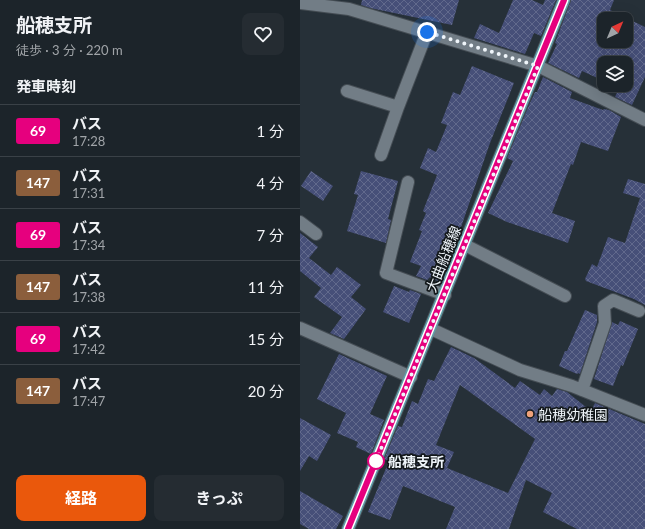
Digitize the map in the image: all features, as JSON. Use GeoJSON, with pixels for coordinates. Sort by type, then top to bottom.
{"type":"FeatureCollection","features":[{"type":"Feature","properties":{"kind":"main road","name":"大曲船穂線"},"geometry":{"type":"LineString","coordinates":[[348,529],[412,377],[564,0]]}},
{"type":"Feature","properties":{"kind":"street"},"geometry":{"type":"LineString","coordinates":[[300,3],[349,9],[538,66],[645,120]]}},
{"type":"Feature","properties":{"kind":"street"},"geometry":{"type":"LineString","coordinates":[[381,155],[427,32]]}},
{"type":"Feature","properties":{"kind":"street"},"geometry":{"type":"LineString","coordinates":[[347,91],[398,107]]}},
{"type":"Feature","properties":{"kind":"street"},"geometry":{"type":"LineString","coordinates":[[408,182],[386,273],[444,295]]}},
{"type":"Feature","properties":{"kind":"street"},"geometry":{"type":"LineString","coordinates":[[300,222],[316,234]]}},
{"type":"Feature","properties":{"kind":"street"},"geometry":{"type":"LineString","coordinates":[[465,245],[565,296]]}},
{"type":"Feature","properties":{"kind":"street"},"geometry":{"type":"LineString","coordinates":[[582,390],[605,323],[604,306],[613,300],[639,311]]}},
{"type":"Feature","properties":{"kind":"street"},"geometry":{"type":"LineString","coordinates":[[300,328],[412,377]]}},
{"type":"Feature","properties":{"kind":"street"},"geometry":{"type":"LineString","coordinates":[[431,329],[520,370],[582,390],[645,415]]}},
{"type":"Feature","properties":{"kind":"building"},"geometry":{"type":"Polygon","coordinates":[[[362,0],[459,0],[452,25],[370,8],[361,5],[362,0]]]}},
{"type":"Feature","properties":{"kind":"building"},"geometry":{"type":"Polygon","coordinates":[[[513,0],[532,0],[543,5],[545,0],[556,0],[541,36],[534,33],[525,54],[474,38],[480,24],[499,33],[513,0]]]}},
{"type":"Feature","properties":{"kind":"building"},"geometry":{"type":"Polygon","coordinates":[[[571,0],[614,0],[610,10],[614,12],[597,12],[597,48],[633,48],[633,21],[645,27],[645,77],[632,105],[615,97],[617,92],[633,92],[633,56],[597,56],[597,78],[582,71],[579,78],[548,63],[557,44],[555,43],[571,0]]]}},
{"type":"Feature","properties":{"kind":"building"},"geometry":{"type":"Polygon","coordinates":[[[472,66],[514,83],[490,143],[460,230],[455,228],[444,257],[448,258],[438,281],[430,277],[427,280],[416,276],[421,266],[410,262],[422,231],[419,230],[426,213],[423,211],[437,175],[420,168],[428,148],[436,152],[447,125],[441,123],[453,92],[460,95],[472,66]]]}},
{"type":"Feature","properties":{"kind":"building"},"geometry":{"type":"Polygon","coordinates":[[[543,77],[572,92],[570,98],[603,110],[609,110],[621,117],[608,151],[581,142],[573,165],[571,164],[552,213],[575,221],[568,243],[507,222],[488,213],[513,161],[507,158],[529,105],[535,92],[537,92],[543,77]]]}},
{"type":"Feature","properties":{"kind":"building"},"geometry":{"type":"Polygon","coordinates":[[[311,171],[333,186],[323,201],[301,186],[311,171]]]}},
{"type":"Feature","properties":{"kind":"building"},"geometry":{"type":"Polygon","coordinates":[[[361,171],[398,181],[388,219],[391,220],[386,243],[347,231],[358,195],[354,194],[361,171]]]}},
{"type":"Feature","properties":{"kind":"building"},"geometry":{"type":"Polygon","coordinates":[[[628,179],[645,184],[645,305],[634,299],[586,281],[585,279],[592,264],[597,267],[608,237],[625,243],[640,198],[623,193],[628,179]]]}},
{"type":"Feature","properties":{"kind":"building"},"geometry":{"type":"Polygon","coordinates":[[[300,233],[318,247],[309,258],[331,275],[337,267],[361,285],[351,297],[366,309],[344,339],[330,333],[342,317],[314,297],[321,288],[300,271],[300,233]]]}},
{"type":"Feature","properties":{"kind":"building"},"geometry":{"type":"Polygon","coordinates":[[[394,286],[409,292],[410,290],[421,294],[409,323],[383,312],[394,286]]]}},
{"type":"Feature","properties":{"kind":"building"},"geometry":{"type":"Polygon","coordinates":[[[585,310],[597,315],[597,322],[580,374],[577,374],[559,366],[585,310]]]}},
{"type":"Feature","properties":{"kind":"building"},"geometry":{"type":"Polygon","coordinates":[[[620,321],[638,329],[613,386],[594,379],[612,322],[618,325],[620,321]]]}},
{"type":"Feature","properties":{"kind":"building"},"geometry":{"type":"Polygon","coordinates":[[[451,347],[474,358],[515,388],[520,381],[540,395],[544,389],[552,396],[557,389],[567,392],[591,411],[595,403],[645,424],[645,529],[577,529],[543,512],[552,493],[526,480],[509,529],[446,529],[455,507],[403,486],[390,520],[368,512],[389,461],[384,459],[398,426],[402,427],[412,401],[418,404],[428,379],[434,381],[451,347]],[[460,385],[436,445],[454,452],[447,468],[508,493],[535,439],[460,385]]]}},
{"type":"Feature","properties":{"kind":"building"},"geometry":{"type":"Polygon","coordinates":[[[339,354],[387,376],[370,414],[384,420],[371,454],[356,447],[358,442],[337,433],[346,413],[317,399],[339,354]]]}},
{"type":"Feature","properties":{"kind":"building"},"geometry":{"type":"Polygon","coordinates":[[[300,418],[331,435],[317,461],[309,456],[300,471],[300,418]]]}},
{"type":"Feature","properties":{"kind":"building"},"geometry":{"type":"Polygon","coordinates":[[[300,491],[343,516],[336,529],[309,529],[300,524],[300,491]]]}},
{"type":"Feature","properties":{"kind":"bus line","name":"69"},"geometry":{"type":"LineString","coordinates":[[348,529],[412,377],[564,0]]}},
{"type":"Feature","properties":{"kind":"place","name":"船穂幼稚園"},"geometry":{"type":"Point","coordinates":[530,414]}},
{"type":"Feature","properties":{"kind":"place","name":"船穂支所"},"geometry":{"type":"Point","coordinates":[376,461]}},
{"type":"Feature","properties":{"kind":"route"},"geometry":{"type":"LineString","coordinates":[[376,461],[412,377],[538,66],[427,32]]}}]}
